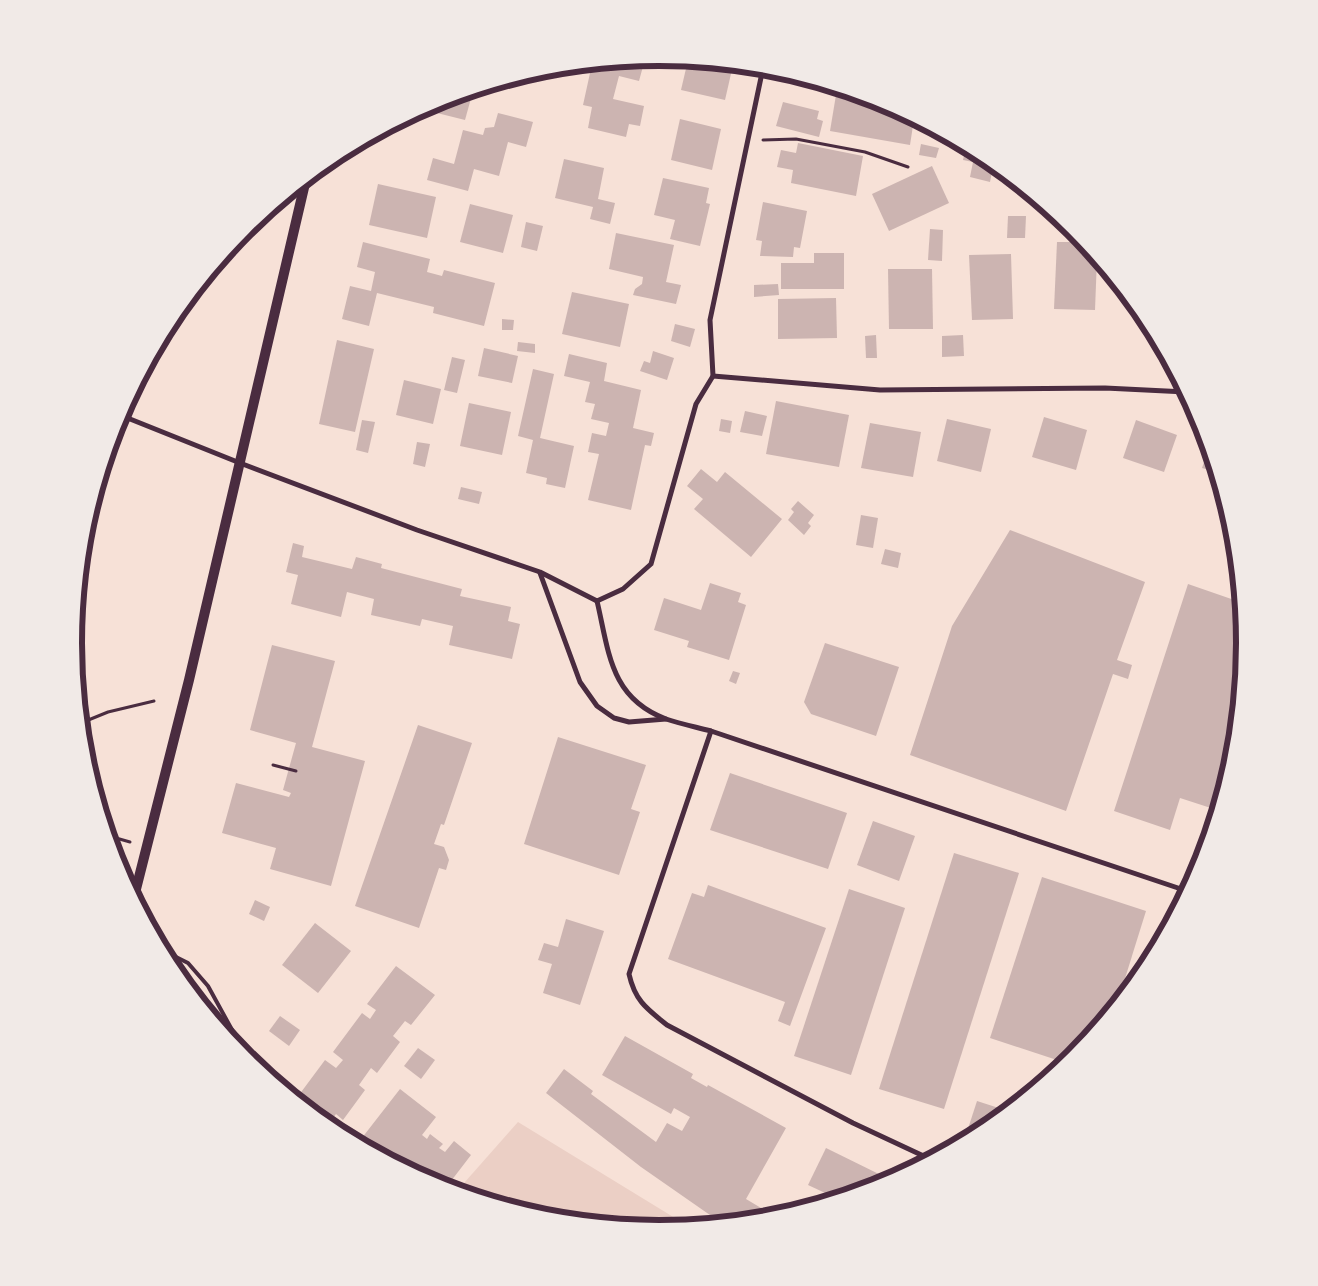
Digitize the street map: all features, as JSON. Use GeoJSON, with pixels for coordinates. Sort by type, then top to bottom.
{"type":"FeatureCollection","features":[{"type":"Feature","properties":{"kind":"main road"},"geometry":{"type":"LineString","coordinates":[[137,887],[189,680],[304,188]]}},
{"type":"Feature","properties":{"kind":"street"},"geometry":{"type":"LineString","coordinates":[[597,601],[623,589],[651,564],[696,404],[713,376],[710,320],[761,75]]}},
{"type":"Feature","properties":{"kind":"street"},"geometry":{"type":"LineString","coordinates":[[713,376],[880,390],[1106,388],[1178,392]]}},
{"type":"Feature","properties":{"kind":"street"},"geometry":{"type":"LineString","coordinates":[[128,418],[417,530],[540,572],[597,601]]}},
{"type":"Feature","properties":{"kind":"street"},"geometry":{"type":"LineString","coordinates":[[540,572],[580,682],[597,706],[614,718],[629,722],[666,719]]}},
{"type":"Feature","properties":{"kind":"street"},"geometry":{"type":"LineString","coordinates":[[597,601],[612,668],[624,691],[643,706],[666,719],[711,731],[1180,889]]}},
{"type":"Feature","properties":{"kind":"street"},"geometry":{"type":"LineString","coordinates":[[711,731],[629,974],[632,991],[643,1006],[667,1025],[853,1123],[922,1155]]}},
{"type":"Feature","properties":{"kind":"lane"},"geometry":{"type":"LineString","coordinates":[[175,957],[188,963],[208,986],[233,1032]]}},
{"type":"Feature","properties":{"kind":"path"},"geometry":{"type":"LineString","coordinates":[[748,138],[769,141],[805,141],[865,152],[908,167]]}},
{"type":"Feature","properties":{"kind":"path"},"geometry":{"type":"LineString","coordinates":[[87,720],[108,712],[154,700]]}},
{"type":"Feature","properties":{"kind":"path"},"geometry":{"type":"LineString","coordinates":[[273,765],[296,771]]}},
{"type":"Feature","properties":{"kind":"shaded area"},"geometry":{"type":"Polygon","coordinates":[[[518,1122],[677,1220],[621,1219],[546,1209],[462,1185],[518,1122]]]}},
{"type":"Feature","properties":{"kind":"building"},"geometry":{"type":"Polygon","coordinates":[[[643,66],[639,81],[619,76],[613,99],[644,106],[640,126],[629,124],[626,137],[588,128],[592,107],[583,105],[591,70],[643,66]]]}},
{"type":"Feature","properties":{"kind":"building"},"geometry":{"type":"Polygon","coordinates":[[[686,67],[732,71],[725,100],[681,90],[686,67]]]}},
{"type":"Feature","properties":{"kind":"building"},"geometry":{"type":"Polygon","coordinates":[[[836,95],[880,110],[913,126],[910,145],[830,131],[836,95]]]}},
{"type":"Feature","properties":{"kind":"building"},"geometry":{"type":"Polygon","coordinates":[[[471,98],[465,120],[433,112],[471,98]]]}},
{"type":"Feature","properties":{"kind":"building"},"geometry":{"type":"Polygon","coordinates":[[[783,102],[819,111],[817,119],[823,121],[819,137],[776,126],[783,102]]]}},
{"type":"Feature","properties":{"kind":"building"},"geometry":{"type":"Polygon","coordinates":[[[498,113],[533,122],[526,147],[508,142],[499,176],[474,169],[468,191],[427,180],[433,158],[454,164],[463,130],[483,135],[485,128],[494,127],[498,113]]]}},
{"type":"Feature","properties":{"kind":"building"},"geometry":{"type":"Polygon","coordinates":[[[680,119],[721,129],[712,170],[671,160],[680,119]]]}},
{"type":"Feature","properties":{"kind":"building"},"geometry":{"type":"Polygon","coordinates":[[[798,143],[863,156],[856,196],[791,183],[793,170],[777,167],[781,150],[796,153],[798,143]]]}},
{"type":"Feature","properties":{"kind":"building"},"geometry":{"type":"Polygon","coordinates":[[[921,144],[939,148],[936,158],[919,155],[921,144]]]}},
{"type":"Feature","properties":{"kind":"building"},"geometry":{"type":"Polygon","coordinates":[[[964,154],[992,172],[990,182],[970,177],[973,162],[963,160],[964,154]]]}},
{"type":"Feature","properties":{"kind":"building"},"geometry":{"type":"Polygon","coordinates":[[[564,159],[604,168],[598,199],[615,203],[610,224],[590,219],[593,207],[555,198],[564,159]]]}},
{"type":"Feature","properties":{"kind":"building"},"geometry":{"type":"Polygon","coordinates":[[[932,166],[949,203],[889,231],[872,194],[932,166]]]}},
{"type":"Feature","properties":{"kind":"building"},"geometry":{"type":"Polygon","coordinates":[[[663,178],[709,188],[706,203],[710,204],[700,246],[670,239],[675,220],[654,215],[663,178]]]}},
{"type":"Feature","properties":{"kind":"building"},"geometry":{"type":"Polygon","coordinates":[[[378,184],[436,197],[427,238],[369,225],[378,184]]]}},
{"type":"Feature","properties":{"kind":"building"},"geometry":{"type":"Polygon","coordinates":[[[763,202],[807,211],[800,248],[794,247],[793,257],[760,256],[762,241],[756,240],[763,202]]]}},
{"type":"Feature","properties":{"kind":"building"},"geometry":{"type":"Polygon","coordinates":[[[470,204],[513,215],[503,253],[460,242],[470,204]]]}},
{"type":"Feature","properties":{"kind":"building"},"geometry":{"type":"Polygon","coordinates":[[[1008,216],[1026,216],[1025,238],[1007,238],[1008,216]]]}},
{"type":"Feature","properties":{"kind":"building"},"geometry":{"type":"Polygon","coordinates":[[[526,222],[543,226],[537,251],[521,247],[526,222]]]}},
{"type":"Feature","properties":{"kind":"building"},"geometry":{"type":"Polygon","coordinates":[[[930,229],[943,230],[942,261],[928,260],[930,229]]]}},
{"type":"Feature","properties":{"kind":"building"},"geometry":{"type":"Polygon","coordinates":[[[616,233],[674,245],[666,282],[681,285],[676,304],[633,295],[635,289],[642,284],[643,277],[609,269],[616,233]]]}},
{"type":"Feature","properties":{"kind":"building"},"geometry":{"type":"Polygon","coordinates":[[[363,242],[430,259],[427,272],[442,276],[444,270],[495,283],[484,326],[433,313],[434,307],[377,293],[369,326],[342,319],[350,286],[371,291],[375,272],[357,267],[363,242]]]}},
{"type":"Feature","properties":{"kind":"building"},"geometry":{"type":"Polygon","coordinates":[[[1057,242],[1074,242],[1097,267],[1095,310],[1054,309],[1057,242]]]}},
{"type":"Feature","properties":{"kind":"building"},"geometry":{"type":"Polygon","coordinates":[[[814,253],[844,253],[844,289],[781,289],[781,263],[814,263],[814,253]]]}},
{"type":"Feature","properties":{"kind":"building"},"geometry":{"type":"Polygon","coordinates":[[[1011,254],[1013,319],[972,320],[969,255],[1011,254]]]}},
{"type":"Feature","properties":{"kind":"building"},"geometry":{"type":"Polygon","coordinates":[[[888,269],[932,269],[933,329],[889,329],[888,269]]]}},
{"type":"Feature","properties":{"kind":"building"},"geometry":{"type":"Polygon","coordinates":[[[778,284],[779,295],[754,297],[754,285],[778,284]]]}},
{"type":"Feature","properties":{"kind":"building"},"geometry":{"type":"Polygon","coordinates":[[[572,292],[629,304],[620,347],[562,334],[572,292]]]}},
{"type":"Feature","properties":{"kind":"building"},"geometry":{"type":"Polygon","coordinates":[[[836,298],[837,338],[778,339],[778,299],[836,298]]]}},
{"type":"Feature","properties":{"kind":"building"},"geometry":{"type":"Polygon","coordinates":[[[502,319],[514,320],[513,330],[502,330],[502,319]]]}},
{"type":"Feature","properties":{"kind":"building"},"geometry":{"type":"Polygon","coordinates":[[[675,324],[695,329],[690,347],[671,341],[675,324]]]}},
{"type":"Feature","properties":{"kind":"building"},"geometry":{"type":"Polygon","coordinates":[[[876,335],[877,358],[866,358],[865,336],[876,335]]]}},
{"type":"Feature","properties":{"kind":"building"},"geometry":{"type":"Polygon","coordinates":[[[963,335],[964,356],[942,357],[942,336],[963,335]]]}},
{"type":"Feature","properties":{"kind":"building"},"geometry":{"type":"Polygon","coordinates":[[[337,340],[374,349],[355,432],[319,424],[337,340]]]}},
{"type":"Feature","properties":{"kind":"building"},"geometry":{"type":"Polygon","coordinates":[[[518,342],[535,344],[535,353],[517,351],[518,342]]]}},
{"type":"Feature","properties":{"kind":"building"},"geometry":{"type":"Polygon","coordinates":[[[484,348],[518,356],[512,383],[478,376],[484,348]]]}},
{"type":"Feature","properties":{"kind":"building"},"geometry":{"type":"Polygon","coordinates":[[[653,351],[674,358],[667,380],[640,371],[644,361],[650,363],[653,351]]]}},
{"type":"Feature","properties":{"kind":"building"},"geometry":{"type":"Polygon","coordinates":[[[569,354],[607,363],[604,381],[641,390],[633,428],[654,433],[651,446],[645,445],[631,510],[588,500],[599,454],[588,452],[592,433],[606,436],[609,423],[591,419],[595,404],[585,402],[590,382],[564,376],[569,354]]]}},
{"type":"Feature","properties":{"kind":"building"},"geometry":{"type":"Polygon","coordinates":[[[452,357],[465,360],[457,393],[444,390],[452,357]]]}},
{"type":"Feature","properties":{"kind":"building"},"geometry":{"type":"Polygon","coordinates":[[[533,369],[554,374],[540,438],[574,446],[565,488],[546,484],[547,478],[526,473],[533,440],[518,436],[533,369]]]}},
{"type":"Feature","properties":{"kind":"building"},"geometry":{"type":"Polygon","coordinates":[[[404,380],[441,389],[433,424],[396,415],[404,380]]]}},
{"type":"Feature","properties":{"kind":"building"},"geometry":{"type":"Polygon","coordinates":[[[776,401],[849,415],[839,467],[766,454],[776,401]]]}},
{"type":"Feature","properties":{"kind":"building"},"geometry":{"type":"Polygon","coordinates":[[[469,403],[511,412],[502,455],[460,446],[469,403]]]}},
{"type":"Feature","properties":{"kind":"building"},"geometry":{"type":"Polygon","coordinates":[[[745,411],[767,416],[762,436],[740,432],[745,411]]]}},
{"type":"Feature","properties":{"kind":"building"},"geometry":{"type":"Polygon","coordinates":[[[1044,417],[1087,430],[1076,470],[1032,457],[1044,417]]]}},
{"type":"Feature","properties":{"kind":"building"},"geometry":{"type":"Polygon","coordinates":[[[721,419],[732,421],[730,433],[719,431],[721,419]]]}},
{"type":"Feature","properties":{"kind":"building"},"geometry":{"type":"Polygon","coordinates":[[[947,419],[991,429],[981,472],[937,461],[947,419]]]}},
{"type":"Feature","properties":{"kind":"building"},"geometry":{"type":"Polygon","coordinates":[[[362,420],[375,422],[368,453],[356,450],[362,420]]]}},
{"type":"Feature","properties":{"kind":"building"},"geometry":{"type":"Polygon","coordinates":[[[1136,420],[1177,435],[1164,472],[1123,458],[1136,420]]]}},
{"type":"Feature","properties":{"kind":"building"},"geometry":{"type":"Polygon","coordinates":[[[870,423],[921,432],[913,477],[861,468],[870,423]]]}},
{"type":"Feature","properties":{"kind":"building"},"geometry":{"type":"Polygon","coordinates":[[[417,442],[430,444],[425,467],[413,464],[417,442]]]}},
{"type":"Feature","properties":{"kind":"building"},"geometry":{"type":"Polygon","coordinates":[[[1205,459],[1209,470],[1202,468],[1205,459]]]}},
{"type":"Feature","properties":{"kind":"building"},"geometry":{"type":"Polygon","coordinates":[[[701,469],[717,482],[725,472],[782,519],[751,557],[694,509],[703,499],[687,486],[701,469]]]}},
{"type":"Feature","properties":{"kind":"building"},"geometry":{"type":"Polygon","coordinates":[[[461,487],[482,492],[479,504],[458,499],[461,487]]]}},
{"type":"Feature","properties":{"kind":"building"},"geometry":{"type":"Polygon","coordinates":[[[798,501],[814,515],[808,523],[811,526],[804,535],[788,520],[794,512],[791,509],[798,501]]]}},
{"type":"Feature","properties":{"kind":"building"},"geometry":{"type":"Polygon","coordinates":[[[861,515],[878,518],[873,548],[856,545],[861,515]]]}},
{"type":"Feature","properties":{"kind":"building"},"geometry":{"type":"Polygon","coordinates":[[[1010,530],[1145,582],[1117,660],[1132,665],[1128,679],[1113,674],[1066,811],[910,755],[952,626],[1010,530]]]}},
{"type":"Feature","properties":{"kind":"building"},"geometry":{"type":"Polygon","coordinates":[[[293,543],[304,546],[302,557],[352,569],[356,557],[382,564],[381,568],[462,589],[460,596],[511,607],[508,621],[520,624],[512,659],[449,645],[453,626],[422,619],[420,626],[371,615],[374,599],[347,592],[341,617],[291,604],[298,575],[286,572],[293,543]]]}},
{"type":"Feature","properties":{"kind":"building"},"geometry":{"type":"Polygon","coordinates":[[[885,549],[901,553],[898,568],[881,564],[885,549]]]}},
{"type":"Feature","properties":{"kind":"building"},"geometry":{"type":"Polygon","coordinates":[[[710,583],[741,593],[738,602],[746,605],[729,660],[687,647],[689,641],[654,630],[664,598],[701,610],[710,583]]]}},
{"type":"Feature","properties":{"kind":"building"},"geometry":{"type":"Polygon","coordinates":[[[1188,584],[1234,600],[1235,681],[1231,718],[1225,756],[1211,808],[1180,798],[1170,830],[1114,811],[1188,584]]]}},
{"type":"Feature","properties":{"kind":"building"},"geometry":{"type":"Polygon","coordinates":[[[825,643],[899,667],[876,736],[811,714],[804,702],[825,643]]]}},
{"type":"Feature","properties":{"kind":"building"},"geometry":{"type":"Polygon","coordinates":[[[272,645],[335,661],[312,747],[365,761],[331,886],[270,869],[276,848],[222,833],[236,783],[289,797],[291,793],[283,790],[296,743],[250,730],[272,645]]]}},
{"type":"Feature","properties":{"kind":"building"},"geometry":{"type":"Polygon","coordinates":[[[733,671],[740,673],[736,684],[729,681],[733,671]]]}},
{"type":"Feature","properties":{"kind":"building"},"geometry":{"type":"Polygon","coordinates":[[[418,725],[472,743],[444,825],[441,824],[434,844],[444,847],[449,860],[446,870],[439,868],[419,928],[355,906],[418,725]]]}},
{"type":"Feature","properties":{"kind":"building"},"geometry":{"type":"Polygon","coordinates":[[[558,737],[646,765],[631,809],[640,812],[619,875],[524,844],[558,737]]]}},
{"type":"Feature","properties":{"kind":"building"},"geometry":{"type":"Polygon","coordinates":[[[730,773],[847,813],[828,869],[710,830],[730,773]]]}},
{"type":"Feature","properties":{"kind":"building"},"geometry":{"type":"Polygon","coordinates":[[[873,821],[915,836],[899,881],[857,865],[873,821]]]}},
{"type":"Feature","properties":{"kind":"building"},"geometry":{"type":"Polygon","coordinates":[[[954,853],[1019,873],[944,1109],[879,1089],[954,853]]]}},
{"type":"Feature","properties":{"kind":"building"},"geometry":{"type":"Polygon","coordinates":[[[1042,877],[1146,911],[1123,986],[1093,1023],[1057,1060],[990,1038],[1042,877]]]}},
{"type":"Feature","properties":{"kind":"building"},"geometry":{"type":"Polygon","coordinates":[[[708,885],[826,928],[790,1026],[778,1021],[785,1002],[668,959],[692,893],[704,897],[708,885]]]}},
{"type":"Feature","properties":{"kind":"building"},"geometry":{"type":"Polygon","coordinates":[[[849,889],[905,908],[851,1075],[794,1056],[849,889]]]}},
{"type":"Feature","properties":{"kind":"building"},"geometry":{"type":"Polygon","coordinates":[[[255,900],[270,907],[264,921],[249,914],[255,900]]]}},
{"type":"Feature","properties":{"kind":"building"},"geometry":{"type":"Polygon","coordinates":[[[566,919],[604,931],[580,1005],[543,993],[552,964],[538,960],[544,943],[558,947],[566,919]]]}},
{"type":"Feature","properties":{"kind":"building"},"geometry":{"type":"Polygon","coordinates":[[[315,923],[351,951],[318,993],[282,965],[315,923]]]}},
{"type":"Feature","properties":{"kind":"building"},"geometry":{"type":"Polygon","coordinates":[[[396,966],[435,995],[411,1025],[405,1021],[393,1036],[400,1042],[377,1073],[371,1068],[359,1085],[365,1090],[343,1120],[336,1114],[333,1119],[300,1094],[325,1060],[336,1068],[343,1060],[333,1052],[362,1013],[370,1019],[376,1010],[367,1004],[396,966]]]}},
{"type":"Feature","properties":{"kind":"building"},"geometry":{"type":"Polygon","coordinates":[[[280,1016],[300,1030],[289,1046],[269,1031],[280,1016]]]}},
{"type":"Feature","properties":{"kind":"building"},"geometry":{"type":"Polygon","coordinates":[[[625,1036],[693,1074],[691,1078],[707,1087],[708,1085],[786,1128],[746,1199],[765,1210],[713,1217],[641,1167],[546,1093],[564,1069],[593,1091],[591,1094],[656,1142],[667,1123],[682,1131],[690,1117],[674,1108],[671,1114],[602,1075],[625,1036]]]}},
{"type":"Feature","properties":{"kind":"building"},"geometry":{"type":"Polygon","coordinates":[[[418,1048],[435,1060],[421,1079],[404,1066],[418,1048]]]}},
{"type":"Feature","properties":{"kind":"building"},"geometry":{"type":"Polygon","coordinates":[[[400,1089],[436,1117],[422,1135],[427,1139],[430,1134],[443,1144],[439,1148],[445,1152],[454,1141],[471,1155],[451,1181],[404,1160],[363,1137],[400,1089]]]}},
{"type":"Feature","properties":{"kind":"building"},"geometry":{"type":"Polygon","coordinates":[[[977,1101],[1000,1108],[979,1123],[968,1130],[977,1101]]]}},
{"type":"Feature","properties":{"kind":"building"},"geometry":{"type":"Polygon","coordinates":[[[826,1148],[881,1175],[827,1194],[808,1185],[826,1148]]]}}]}
